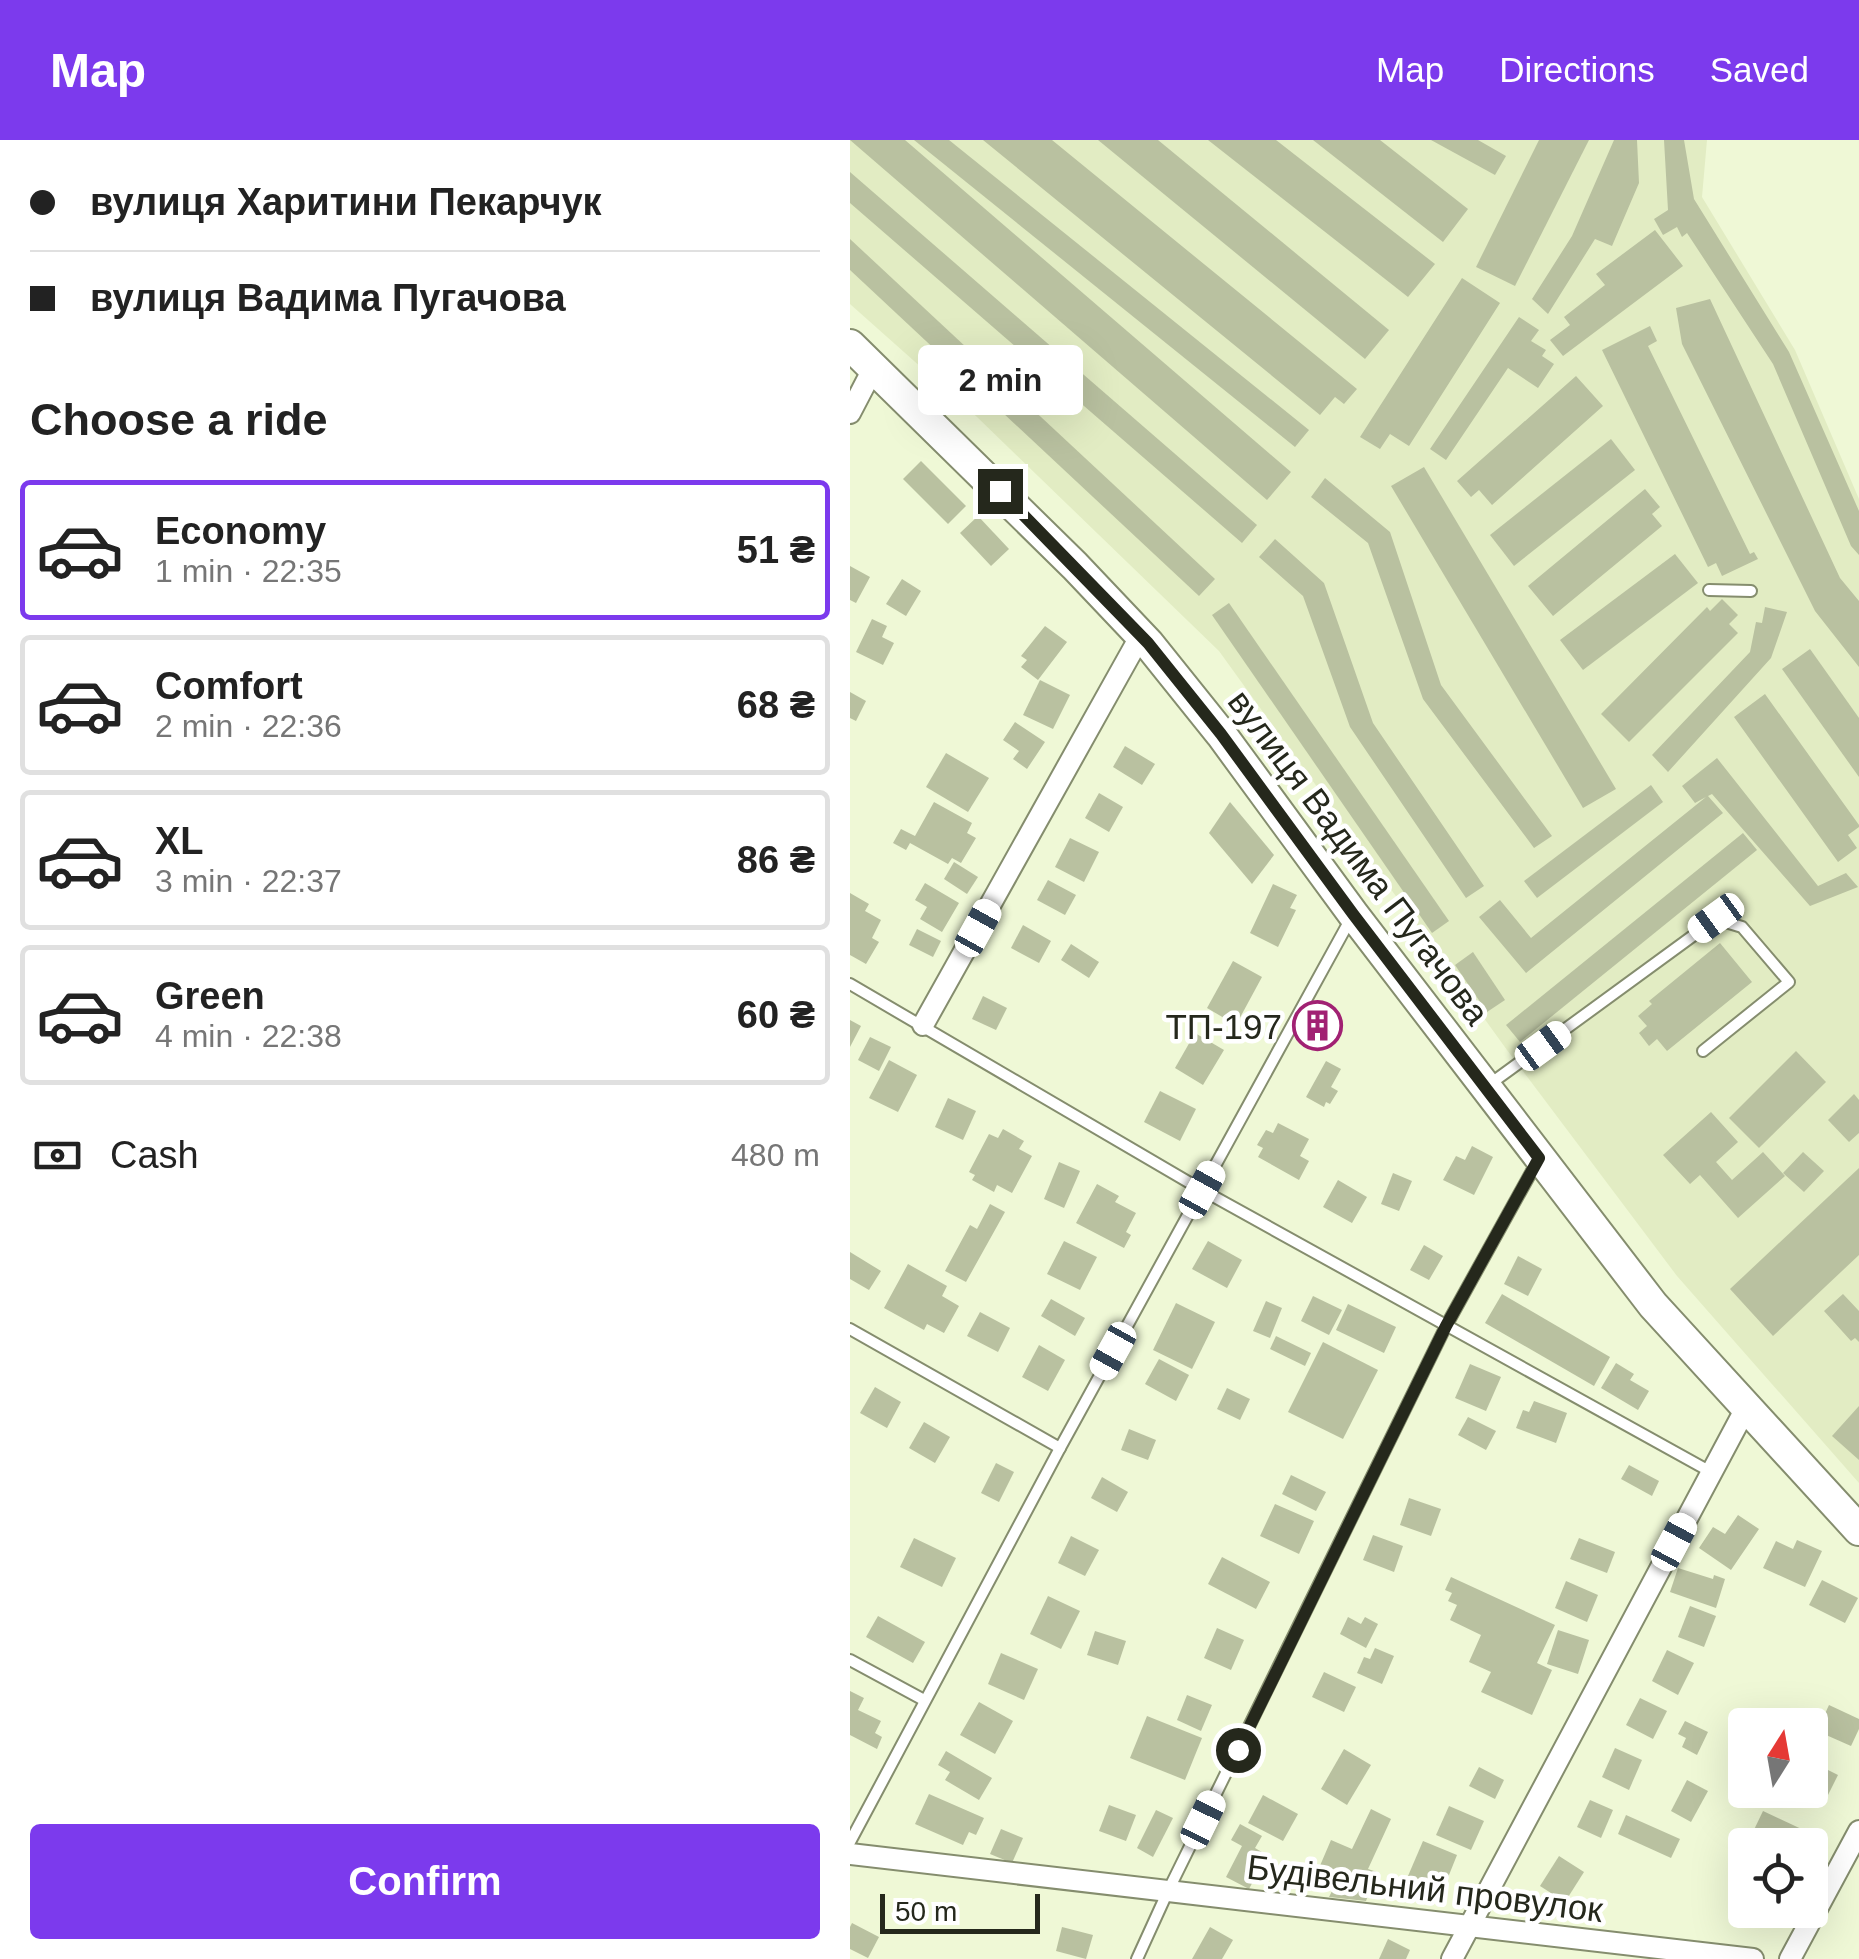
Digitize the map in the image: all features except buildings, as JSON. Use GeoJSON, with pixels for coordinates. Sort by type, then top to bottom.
{"type":"FeatureCollection","features":[{"type":"Feature","properties":{"kind":"main road","name":"вулиця Вадима Пугачова"},"geometry":{"type":"LineString","coordinates":[[850,345],[1140,635],[1221,734],[1353,914],[1653,1305],[1859,1530]]}},
{"type":"Feature","properties":{"kind":"street"},"geometry":{"type":"LineString","coordinates":[[850,413],[874,367]]}},
{"type":"Feature","properties":{"kind":"street"},"geometry":{"type":"LineString","coordinates":[[923,1025],[1140,635]]}},
{"type":"Feature","properties":{"kind":"street"},"geometry":{"type":"LineString","coordinates":[[1452,1959],[1746,1408]]}},
{"type":"Feature","properties":{"kind":"street"},"geometry":{"type":"LineString","coordinates":[[1790,1959],[1859,1831]]}},
{"type":"Feature","properties":{"kind":"street","name":"Будівельний провулок"},"geometry":{"type":"LineString","coordinates":[[850,1854],[1754,1959]]}},
{"type":"Feature","properties":{"kind":"lane"},"geometry":{"type":"LineString","coordinates":[[1709,590],[1751,591]]}},
{"type":"Feature","properties":{"kind":"lane"},"geometry":{"type":"LineString","coordinates":[[850,1842],[1060,1448],[1353,914]]}},
{"type":"Feature","properties":{"kind":"lane"},"geometry":{"type":"LineString","coordinates":[[1486,1088],[1716,918],[1742,926],[1789,982],[1704,1051]]}},
{"type":"Feature","properties":{"kind":"lane"},"geometry":{"type":"LineString","coordinates":[[850,984],[1202,1190],[1711,1472]]}},
{"type":"Feature","properties":{"kind":"lane"},"geometry":{"type":"LineString","coordinates":[[1137,1959],[1446,1326],[1539,1158]]}},
{"type":"Feature","properties":{"kind":"lane"},"geometry":{"type":"LineString","coordinates":[[850,1329],[1060,1448]]}},
{"type":"Feature","properties":{"kind":"lane"},"geometry":{"type":"LineString","coordinates":[[850,1660],[924,1700]]}},
{"type":"Feature","properties":{"kind":"shaded area"},"geometry":{"type":"Polygon","coordinates":[[[850,140],[1707,140],[1702,197],[1795,350],[1859,499],[1859,1483],[1677,1276],[1507,1050],[1219,651],[977,417],[850,304],[850,140]]]}},
{"type":"Feature","properties":{"kind":"place","name":"ТП-197"},"geometry":{"type":"Point","coordinates":[1317,1026]}},
{"type":"Feature","properties":{"kind":"route"},"geometry":{"type":"LineString","coordinates":[[1000,491],[1148,643],[1221,734],[1539,1158],[1446,1326],[1238,1750]]}}]}
